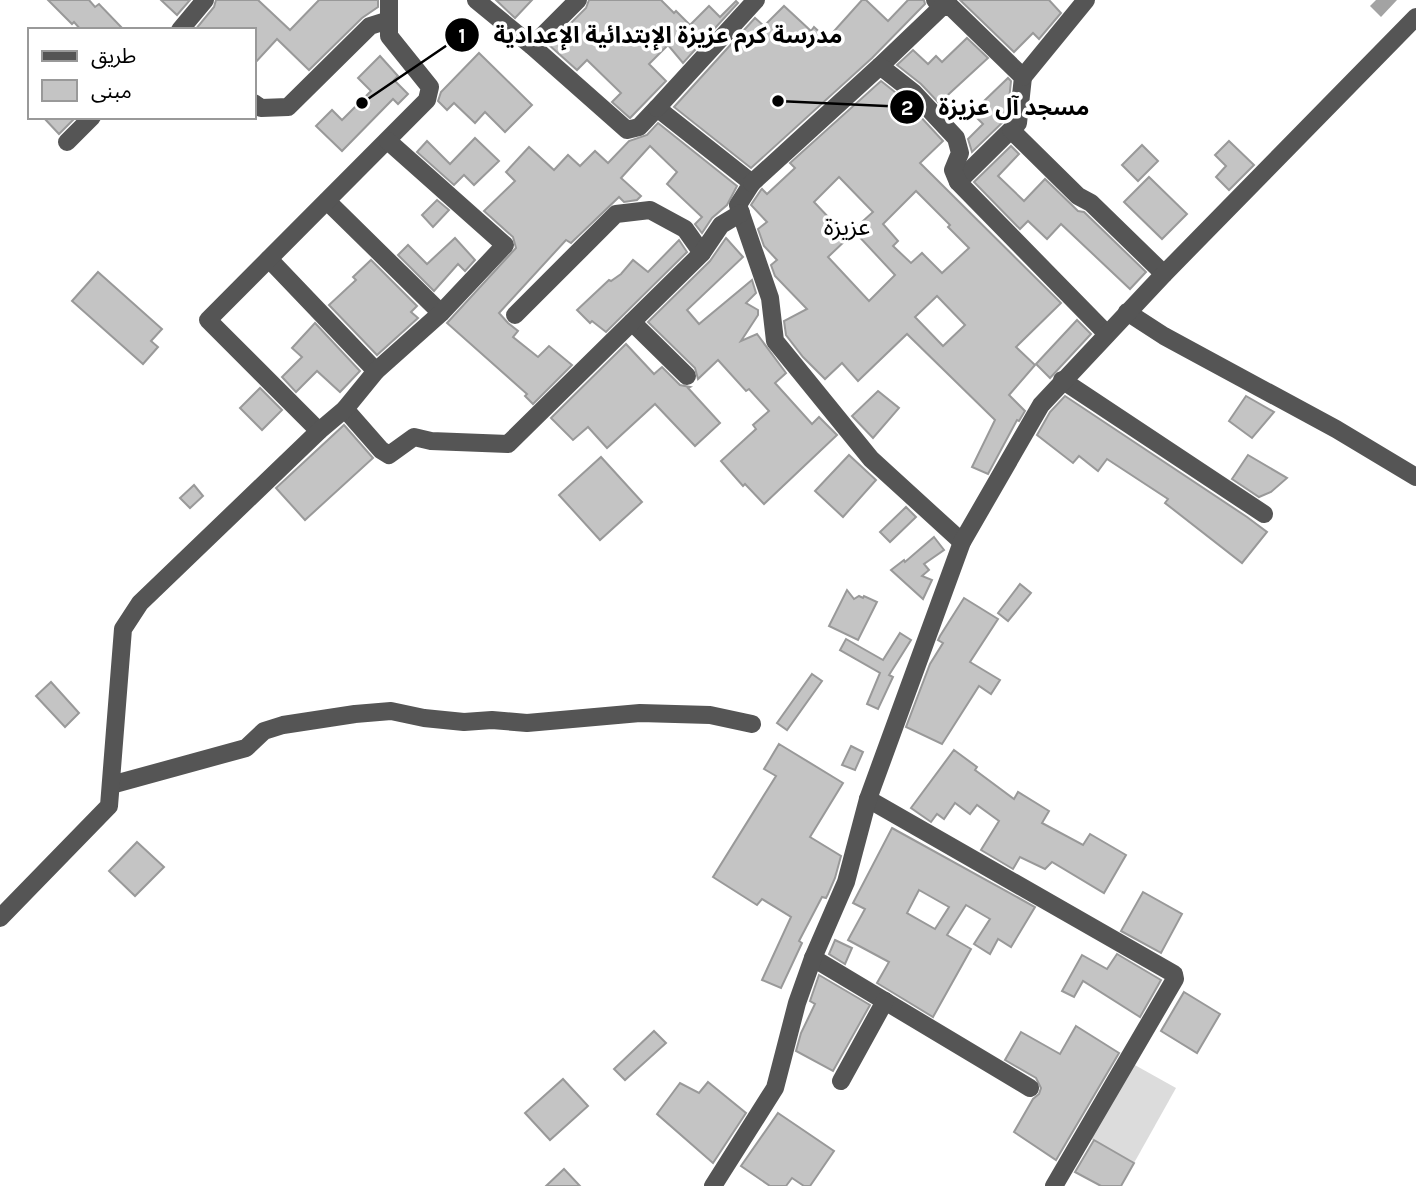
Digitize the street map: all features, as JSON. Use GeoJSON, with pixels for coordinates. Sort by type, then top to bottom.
{"type":"FeatureCollection","features":[{"type":"Feature","properties":{"kind":"street"},"geometry":{"type":"LineString","coordinates":[[182,28],[205,0]]}},
{"type":"Feature","properties":{"kind":"street"},"geometry":{"type":"LineString","coordinates":[[319,431],[208,320],[427,100],[430,87],[389,36],[389,0]]}},
{"type":"Feature","properties":{"kind":"street"},"geometry":{"type":"LineString","coordinates":[[476,0],[627,130],[639,127],[756,0]]}},
{"type":"Feature","properties":{"kind":"street"},"geometry":{"type":"LineString","coordinates":[[532,46],[578,0]]}},
{"type":"Feature","properties":{"kind":"street"},"geometry":{"type":"LineString","coordinates":[[958,182],[1018,123],[1023,77],[1086,0]]}},
{"type":"Feature","properties":{"kind":"street"},"geometry":{"type":"LineString","coordinates":[[962,542],[871,459],[775,341],[771,298],[738,205],[752,183],[880,66],[942,2],[951,7],[1023,77]]}},
{"type":"Feature","properties":{"kind":"street"},"geometry":{"type":"LineString","coordinates":[[713,1186],[775,1088],[797,1003],[846,882],[868,799],[962,542],[1041,405],[1127,312],[1416,17]]}},
{"type":"Feature","properties":{"kind":"street"},"geometry":{"type":"LineString","coordinates":[[256,104],[261,108],[288,107],[370,26],[389,20]]}},
{"type":"Feature","properties":{"kind":"street"},"geometry":{"type":"LineString","coordinates":[[880,66],[912,92],[956,138],[960,153],[953,170],[958,182],[1107,334]]}},
{"type":"Feature","properties":{"kind":"street"},"geometry":{"type":"LineString","coordinates":[[657,108],[752,183]]}},
{"type":"Feature","properties":{"kind":"street"},"geometry":{"type":"LineString","coordinates":[[67,142],[90,119]]}},
{"type":"Feature","properties":{"kind":"street"},"geometry":{"type":"LineString","coordinates":[[1011,130],[1078,196],[1091,203],[1164,274]]}},
{"type":"Feature","properties":{"kind":"street"},"geometry":{"type":"LineString","coordinates":[[0,918],[109,806],[123,629],[140,603],[345,409],[376,371],[441,313],[505,245],[388,141]]}},
{"type":"Feature","properties":{"kind":"street"},"geometry":{"type":"LineString","coordinates":[[327,201],[441,313]]}},
{"type":"Feature","properties":{"kind":"street"},"geometry":{"type":"LineString","coordinates":[[515,315],[616,214],[650,210],[685,229],[702,253]]}},
{"type":"Feature","properties":{"kind":"street"},"geometry":{"type":"LineString","coordinates":[[345,409],[381,450],[389,455],[414,437],[431,441],[508,444],[702,253],[721,225],[741,213]]}},
{"type":"Feature","properties":{"kind":"street"},"geometry":{"type":"LineString","coordinates":[[270,259],[376,371]]}},
{"type":"Feature","properties":{"kind":"street"},"geometry":{"type":"LineString","coordinates":[[1127,312],[1164,336],[1336,429],[1416,477]]}},
{"type":"Feature","properties":{"kind":"street"},"geometry":{"type":"LineString","coordinates":[[632,322],[687,376]]}},
{"type":"Feature","properties":{"kind":"street"},"geometry":{"type":"LineString","coordinates":[[1062,380],[1264,514]]}},
{"type":"Feature","properties":{"kind":"street"},"geometry":{"type":"LineString","coordinates":[[111,785],[246,748],[264,731],[283,725],[355,714],[391,711],[464,722],[492,720],[527,723],[640,713],[710,715],[751,724]]}},
{"type":"Feature","properties":{"kind":"street"},"geometry":{"type":"LineString","coordinates":[[868,799],[1174,974],[1175,979],[1054,1186]]}},
{"type":"Feature","properties":{"kind":"street"},"geometry":{"type":"LineString","coordinates":[[813,958],[1030,1088]]}},
{"type":"Feature","properties":{"kind":"street"},"geometry":{"type":"LineString","coordinates":[[841,1081],[885,1001]]}},
{"type":"Feature","properties":{"kind":"shaded area"},"geometry":{"type":"Polygon","coordinates":[[[1376,0],[1397,0],[1381,17],[1370,6],[1376,0]]]}},
{"type":"Feature","properties":{"kind":"shaded area"},"geometry":{"type":"Polygon","coordinates":[[[1133,1064],[1176,1088],[1134,1163],[1089,1138],[1133,1064]]]}},
{"type":"Feature","properties":{"kind":"building"},"geometry":{"type":"Polygon","coordinates":[[[48,0],[89,0],[95,7],[99,4],[122,28],[79,28],[74,22],[72,24],[48,0]]]}},
{"type":"Feature","properties":{"kind":"building"},"geometry":{"type":"Polygon","coordinates":[[[161,0],[190,0],[177,15],[161,0]]]}},
{"type":"Feature","properties":{"kind":"building"},"geometry":{"type":"Polygon","coordinates":[[[216,0],[258,0],[290,30],[319,0],[378,0],[378,7],[362,18],[309,70],[277,39],[256,62],[256,28],[197,28],[214,7],[216,0]]]}},
{"type":"Feature","properties":{"kind":"building"},"geometry":{"type":"Polygon","coordinates":[[[496,0],[532,0],[515,18],[496,0]]]}},
{"type":"Feature","properties":{"kind":"building"},"geometry":{"type":"Polygon","coordinates":[[[589,0],[661,0],[690,25],[709,6],[720,17],[736,1],[738,3],[683,63],[668,45],[649,64],[666,81],[630,118],[612,102],[621,93],[587,60],[577,70],[549,45],[586,8],[589,0]]]}},
{"type":"Feature","properties":{"kind":"building"},"geometry":{"type":"Polygon","coordinates":[[[862,0],[866,0],[888,21],[908,0],[924,0],[925,4],[872,58],[751,168],[674,107],[755,18],[764,26],[784,6],[811,31],[814,27],[827,39],[862,0]]]}},
{"type":"Feature","properties":{"kind":"building"},"geometry":{"type":"Polygon","coordinates":[[[960,0],[1049,0],[1061,13],[1039,39],[1033,33],[1014,52],[960,0]]]}},
{"type":"Feature","properties":{"kind":"building"},"geometry":{"type":"Polygon","coordinates":[[[967,38],[988,58],[939,103],[897,65],[913,50],[928,64],[936,56],[942,62],[967,38]]]}},
{"type":"Feature","properties":{"kind":"building"},"geometry":{"type":"Polygon","coordinates":[[[479,53],[532,105],[505,132],[485,112],[475,123],[454,103],[447,110],[438,101],[441,92],[479,53]]]}},
{"type":"Feature","properties":{"kind":"building"},"geometry":{"type":"Polygon","coordinates":[[[380,56],[398,76],[394,80],[408,94],[398,104],[393,99],[342,151],[316,126],[332,110],[342,120],[371,91],[358,78],[380,56]]]}},
{"type":"Feature","properties":{"kind":"building"},"geometry":{"type":"Polygon","coordinates":[[[1008,78],[1011,81],[1007,118],[972,152],[968,139],[983,124],[976,117],[988,105],[984,101],[1008,78]]]}},
{"type":"Feature","properties":{"kind":"building"},"geometry":{"type":"Polygon","coordinates":[[[881,81],[905,100],[943,141],[920,163],[1061,303],[1016,347],[1035,365],[1009,395],[1025,411],[1019,421],[1017,420],[988,474],[972,467],[995,420],[907,334],[858,381],[842,363],[825,379],[786,335],[784,321],[807,309],[775,276],[771,265],[777,260],[764,246],[758,229],[767,222],[751,205],[762,189],[767,194],[795,168],[790,163],[881,81]],[[839,177],[814,202],[848,238],[828,257],[869,301],[895,275],[853,230],[873,212],[839,177]],[[916,191],[883,224],[898,241],[893,246],[911,263],[922,253],[942,273],[969,248],[916,191]],[[937,296],[915,317],[943,346],[965,325],[937,296]]]}},
{"type":"Feature","properties":{"kind":"building"},"geometry":{"type":"Polygon","coordinates":[[[45,119],[74,119],[59,134],[45,119]]]}},
{"type":"Feature","properties":{"kind":"building"},"geometry":{"type":"Polygon","coordinates":[[[658,123],[737,186],[727,205],[712,218],[702,233],[695,224],[702,217],[667,184],[677,172],[650,146],[621,178],[641,196],[637,200],[624,202],[619,197],[571,243],[566,240],[499,313],[518,331],[513,337],[538,357],[549,346],[572,365],[533,404],[525,396],[527,394],[447,323],[516,248],[513,237],[484,211],[515,181],[506,172],[529,147],[554,170],[568,155],[580,166],[595,151],[608,163],[629,141],[647,135],[658,123]]]}},
{"type":"Feature","properties":{"kind":"building"},"geometry":{"type":"Polygon","coordinates":[[[475,138],[499,161],[474,185],[464,175],[454,185],[417,152],[427,141],[450,164],[475,138]]]}},
{"type":"Feature","properties":{"kind":"building"},"geometry":{"type":"Polygon","coordinates":[[[1229,141],[1254,165],[1229,190],[1216,177],[1226,166],[1215,155],[1229,141]]]}},
{"type":"Feature","properties":{"kind":"building"},"geometry":{"type":"Polygon","coordinates":[[[1142,145],[1158,161],[1138,181],[1122,165],[1142,145]]]}},
{"type":"Feature","properties":{"kind":"building"},"geometry":{"type":"Polygon","coordinates":[[[1011,146],[1019,154],[998,176],[1024,201],[1045,179],[1078,211],[1084,212],[1146,272],[1130,289],[1061,224],[1047,239],[1028,221],[1020,229],[974,182],[1011,146]]]}},
{"type":"Feature","properties":{"kind":"building"},"geometry":{"type":"Polygon","coordinates":[[[1149,177],[1187,214],[1162,239],[1124,202],[1149,177]]]}},
{"type":"Feature","properties":{"kind":"building"},"geometry":{"type":"Polygon","coordinates":[[[437,200],[449,210],[433,227],[422,215],[437,200]]]}},
{"type":"Feature","properties":{"kind":"building"},"geometry":{"type":"Polygon","coordinates":[[[455,238],[475,260],[465,271],[458,264],[434,291],[398,255],[408,245],[427,264],[455,238]]]}},
{"type":"Feature","properties":{"kind":"building"},"geometry":{"type":"Polygon","coordinates":[[[726,238],[743,257],[687,310],[699,324],[752,280],[756,293],[746,303],[758,310],[758,315],[741,341],[757,334],[786,373],[775,383],[812,424],[819,417],[837,435],[764,504],[745,484],[743,486],[721,461],[756,429],[753,425],[769,411],[749,389],[746,391],[718,360],[698,379],[695,368],[648,322],[710,261],[726,238]]]}},
{"type":"Feature","properties":{"kind":"building"},"geometry":{"type":"Polygon","coordinates":[[[679,240],[687,252],[606,332],[592,321],[590,323],[577,310],[609,280],[621,274],[633,260],[648,272],[679,240]]]}},
{"type":"Feature","properties":{"kind":"building"},"geometry":{"type":"Polygon","coordinates":[[[371,260],[417,306],[411,312],[418,318],[377,355],[329,305],[356,280],[353,277],[371,260]]]}},
{"type":"Feature","properties":{"kind":"building"},"geometry":{"type":"Polygon","coordinates":[[[98,272],[162,329],[151,341],[158,347],[143,364],[72,301],[98,272]]]}},
{"type":"Feature","properties":{"kind":"building"},"geometry":{"type":"Polygon","coordinates":[[[1077,320],[1091,334],[1050,378],[1036,364],[1077,320]]]}},
{"type":"Feature","properties":{"kind":"building"},"geometry":{"type":"Polygon","coordinates":[[[315,323],[360,371],[340,392],[317,371],[296,392],[282,377],[302,357],[292,348],[315,323]]]}},
{"type":"Feature","properties":{"kind":"building"},"geometry":{"type":"Polygon","coordinates":[[[626,344],[654,374],[662,367],[680,385],[690,387],[688,388],[720,423],[695,446],[655,404],[607,448],[588,427],[573,440],[551,418],[626,344]]]}},
{"type":"Feature","properties":{"kind":"building"},"geometry":{"type":"Polygon","coordinates":[[[260,388],[282,410],[262,430],[240,408],[260,388]]]}},
{"type":"Feature","properties":{"kind":"building"},"geometry":{"type":"Polygon","coordinates":[[[878,391],[899,408],[873,438],[852,416],[878,391]]]}},
{"type":"Feature","properties":{"kind":"building"},"geometry":{"type":"Polygon","coordinates":[[[1065,396],[1267,532],[1242,563],[1165,503],[1168,499],[1107,459],[1098,471],[1079,456],[1073,463],[1037,435],[1050,412],[1065,396]]]}},
{"type":"Feature","properties":{"kind":"building"},"geometry":{"type":"Polygon","coordinates":[[[1246,396],[1274,412],[1252,438],[1229,421],[1246,396]]]}},
{"type":"Feature","properties":{"kind":"building"},"geometry":{"type":"Polygon","coordinates":[[[344,425],[373,458],[305,520],[276,488],[344,425]]]}},
{"type":"Feature","properties":{"kind":"building"},"geometry":{"type":"Polygon","coordinates":[[[849,455],[876,480],[843,517],[815,491],[849,455]]]}},
{"type":"Feature","properties":{"kind":"building"},"geometry":{"type":"Polygon","coordinates":[[[1248,455],[1287,478],[1271,492],[1259,497],[1232,479],[1248,455]]]}},
{"type":"Feature","properties":{"kind":"building"},"geometry":{"type":"Polygon","coordinates":[[[601,457],[642,502],[600,540],[559,495],[601,457]]]}},
{"type":"Feature","properties":{"kind":"building"},"geometry":{"type":"Polygon","coordinates":[[[194,485],[203,496],[190,508],[180,498],[194,485]]]}},
{"type":"Feature","properties":{"kind":"building"},"geometry":{"type":"Polygon","coordinates":[[[906,507],[916,517],[890,542],[880,532],[906,507]]]}},
{"type":"Feature","properties":{"kind":"building"},"geometry":{"type":"Polygon","coordinates":[[[934,537],[944,550],[924,564],[929,570],[922,576],[932,580],[923,599],[891,570],[904,560],[905,562],[934,537]]]}},
{"type":"Feature","properties":{"kind":"building"},"geometry":{"type":"Polygon","coordinates":[[[1020,584],[1031,593],[1008,621],[998,613],[1020,584]]]}},
{"type":"Feature","properties":{"kind":"building"},"geometry":{"type":"Polygon","coordinates":[[[847,590],[854,599],[864,596],[877,602],[858,640],[829,626],[847,590]]]}},
{"type":"Feature","properties":{"kind":"building"},"geometry":{"type":"Polygon","coordinates":[[[964,598],[998,619],[970,662],[1000,680],[991,694],[979,686],[942,744],[906,727],[930,664],[943,643],[938,640],[964,598]]]}},
{"type":"Feature","properties":{"kind":"building"},"geometry":{"type":"Polygon","coordinates":[[[900,633],[911,640],[889,675],[893,677],[878,709],[867,704],[880,673],[840,650],[846,639],[883,660],[900,633]]]}},
{"type":"Feature","properties":{"kind":"building"},"geometry":{"type":"Polygon","coordinates":[[[812,674],[822,681],[787,730],[777,723],[812,674]]]}},
{"type":"Feature","properties":{"kind":"building"},"geometry":{"type":"Polygon","coordinates":[[[51,682],[79,713],[65,727],[36,696],[51,682]]]}},
{"type":"Feature","properties":{"kind":"building"},"geometry":{"type":"Polygon","coordinates":[[[779,744],[843,783],[810,837],[841,856],[835,878],[826,898],[822,897],[799,941],[802,943],[781,988],[762,980],[791,917],[762,899],[757,905],[713,877],[776,776],[764,769],[779,744]]]}},
{"type":"Feature","properties":{"kind":"building"},"geometry":{"type":"Polygon","coordinates":[[[851,746],[863,752],[855,770],[842,765],[851,746]]]}},
{"type":"Feature","properties":{"kind":"building"},"geometry":{"type":"Polygon","coordinates":[[[954,750],[977,767],[975,770],[1014,799],[1018,792],[1049,811],[1042,823],[1083,845],[1090,834],[1126,855],[1104,893],[1052,862],[1045,869],[1020,857],[1013,869],[981,850],[999,821],[977,805],[970,814],[955,803],[944,819],[937,814],[931,822],[911,808],[954,750]]]}},
{"type":"Feature","properties":{"kind":"building"},"geometry":{"type":"Polygon","coordinates":[[[892,828],[1035,907],[1011,947],[998,939],[990,954],[974,944],[990,919],[966,905],[947,935],[971,949],[933,1017],[877,983],[889,962],[848,940],[865,909],[853,903],[892,828]],[[919,890],[907,913],[935,929],[949,907],[919,890]]]}},
{"type":"Feature","properties":{"kind":"building"},"geometry":{"type":"Polygon","coordinates":[[[137,842],[164,867],[135,896],[109,871],[137,842]]]}},
{"type":"Feature","properties":{"kind":"building"},"geometry":{"type":"Polygon","coordinates":[[[1143,892],[1182,914],[1161,953],[1121,931],[1143,892]]]}},
{"type":"Feature","properties":{"kind":"building"},"geometry":{"type":"Polygon","coordinates":[[[835,940],[852,948],[845,964],[829,954],[835,940]]]}},
{"type":"Feature","properties":{"kind":"building"},"geometry":{"type":"Polygon","coordinates":[[[1117,954],[1161,980],[1140,1017],[1083,981],[1074,997],[1062,991],[1082,955],[1107,969],[1117,954]]]}},
{"type":"Feature","properties":{"kind":"building"},"geometry":{"type":"Polygon","coordinates":[[[819,975],[870,1005],[833,1071],[796,1051],[801,1033],[815,1004],[810,1001],[819,975]]]}},
{"type":"Feature","properties":{"kind":"building"},"geometry":{"type":"Polygon","coordinates":[[[1184,992],[1220,1014],[1197,1053],[1161,1031],[1184,992]]]}},
{"type":"Feature","properties":{"kind":"building"},"geometry":{"type":"Polygon","coordinates":[[[1076,1026],[1119,1053],[1056,1160],[1014,1132],[1041,1088],[1036,1078],[1005,1060],[1021,1032],[1060,1054],[1076,1026]]]}},
{"type":"Feature","properties":{"kind":"building"},"geometry":{"type":"Polygon","coordinates":[[[654,1031],[666,1043],[625,1080],[614,1069],[654,1031]]]}},
{"type":"Feature","properties":{"kind":"building"},"geometry":{"type":"Polygon","coordinates":[[[563,1079],[588,1106],[550,1140],[525,1113],[563,1079]]]}},
{"type":"Feature","properties":{"kind":"building"},"geometry":{"type":"Polygon","coordinates":[[[708,1082],[746,1113],[713,1163],[657,1114],[680,1083],[699,1093],[708,1082]]]}},
{"type":"Feature","properties":{"kind":"building"},"geometry":{"type":"Polygon","coordinates":[[[778,1113],[834,1151],[810,1186],[804,1186],[792,1178],[786,1186],[770,1186],[741,1166],[778,1113]]]}},
{"type":"Feature","properties":{"kind":"building"},"geometry":{"type":"Polygon","coordinates":[[[1094,1140],[1134,1163],[1121,1186],[1101,1186],[1075,1172],[1094,1140]]]}},
{"type":"Feature","properties":{"kind":"building"},"geometry":{"type":"Polygon","coordinates":[[[564,1169],[580,1186],[546,1186],[564,1169]]]}},
{"type":"Feature","properties":{"kind":"place","name":"مسجد آل عزيزة"},"geometry":{"type":"Point","coordinates":[778,101]}},
{"type":"Feature","properties":{"kind":"place","name":"مدرسة كرم عزيزة الإبتدائية الإعدادية"},"geometry":{"type":"Point","coordinates":[362,103]}},
{"type":"Feature","properties":{"kind":"district","name":"عزيزة"},"geometry":{"type":"Point","coordinates":[847,227]}}]}
